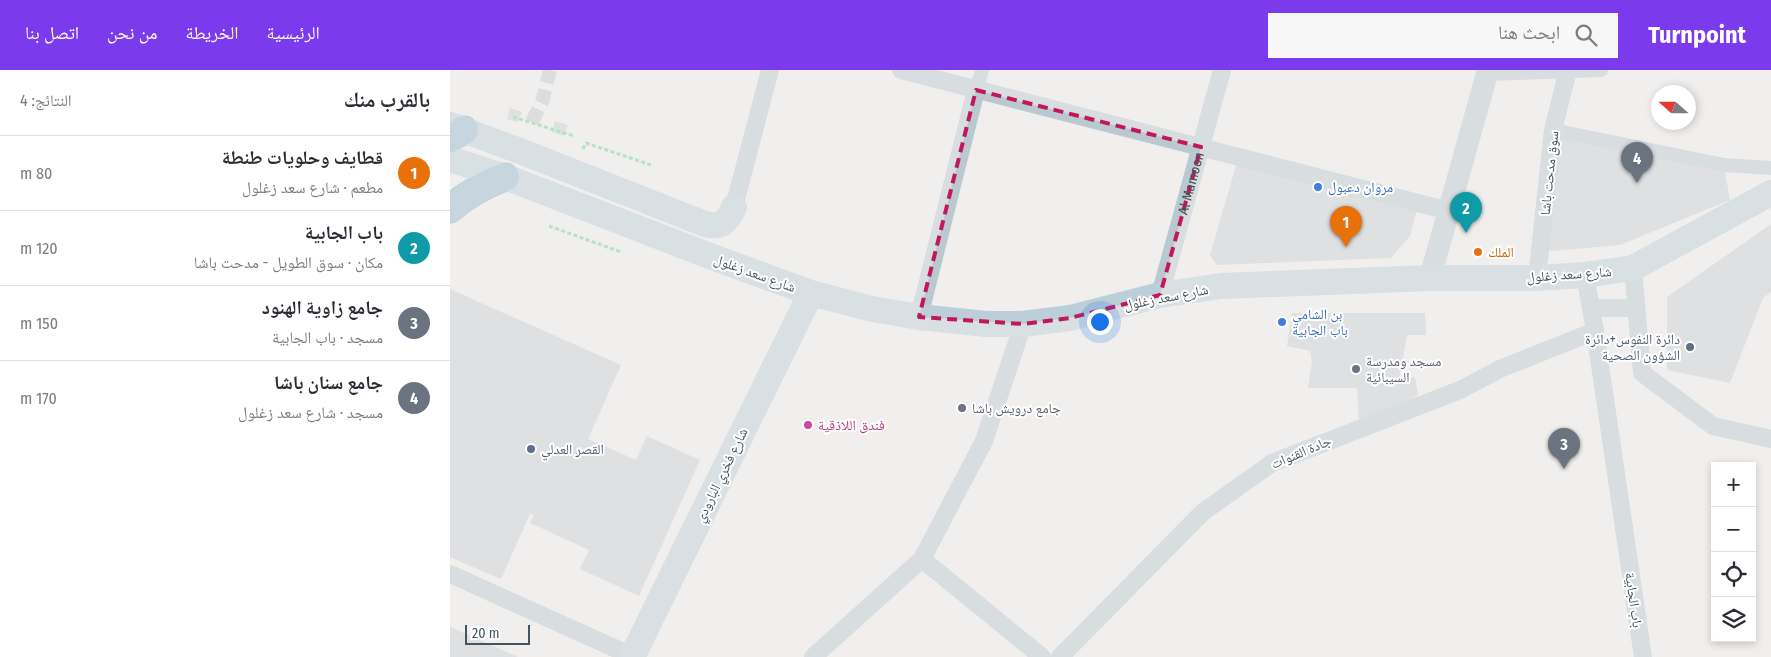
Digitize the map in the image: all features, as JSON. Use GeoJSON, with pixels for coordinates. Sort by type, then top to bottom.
{"type":"FeatureCollection","features":[{"type":"Feature","properties":{"kind":"highway"},"geometry":{"type":"LineString","coordinates":[[450,209],[464,196],[484,185],[506,177]]}},
{"type":"Feature","properties":{"kind":"main road"},"geometry":{"type":"LineString","coordinates":[[455,131],[705,224],[721,225],[729,219],[734,207]]}},
{"type":"Feature","properties":{"kind":"main road","name":"شارع سعد زغلول"},"geometry":{"type":"LineString","coordinates":[[450,159],[506,177],[811,293],[872,310],[986,324],[1023,324],[1070,318],[1160,295],[1222,286],[1430,278],[1537,278],[1586,275],[1633,268],[1771,193]]}},
{"type":"Feature","properties":{"kind":"main road","name":"شارع فخري البارودي"},"geometry":{"type":"LineString","coordinates":[[632,656],[811,293]]}},
{"type":"Feature","properties":{"kind":"street"},"geometry":{"type":"LineString","coordinates":[[734,207],[770,70]]}},
{"type":"Feature","properties":{"kind":"street"},"geometry":{"type":"LineString","coordinates":[[901,70],[1449,211]]}},
{"type":"Feature","properties":{"kind":"street"},"geometry":{"type":"LineString","coordinates":[[919,317],[982,70]]}},
{"type":"Feature","properties":{"kind":"street","name":"Al Mamoon"},"geometry":{"type":"LineString","coordinates":[[1160,295],[1222,70]]}},
{"type":"Feature","properties":{"kind":"street"},"geometry":{"type":"LineString","coordinates":[[1430,278],[1449,211],[1483,71],[1601,70]]}},
{"type":"Feature","properties":{"kind":"street","name":"سوق مدحت باشا"},"geometry":{"type":"LineString","coordinates":[[1537,278],[1553,130],[1568,71]]}},
{"type":"Feature","properties":{"kind":"street"},"geometry":{"type":"LineString","coordinates":[[1553,130],[1724,165],[1771,168]]}},
{"type":"Feature","properties":{"kind":"street"},"geometry":{"type":"LineString","coordinates":[[1633,268],[1642,373],[1713,426],[1771,439]]}},
{"type":"Feature","properties":{"kind":"street","name":"باب الجابية"},"geometry":{"type":"LineString","coordinates":[[1586,275],[1643,657]]}},
{"type":"Feature","properties":{"kind":"street"},"geometry":{"type":"LineString","coordinates":[[1591,308],[1636,308]]}},
{"type":"Feature","properties":{"kind":"street"},"geometry":{"type":"LineString","coordinates":[[813,657],[922,559],[984,441],[1023,324]]}},
{"type":"Feature","properties":{"kind":"street","name":"جادة القنوات"},"geometry":{"type":"LineString","coordinates":[[1060,657],[1203,512],[1272,463],[1460,390],[1502,368],[1595,331]]}},
{"type":"Feature","properties":{"kind":"street"},"geometry":{"type":"LineString","coordinates":[[922,559],[1042,657]]}},
{"type":"Feature","properties":{"kind":"street"},"geometry":{"type":"LineString","coordinates":[[450,574],[632,656]]}},
{"type":"Feature","properties":{"kind":"path"},"geometry":{"type":"LineString","coordinates":[[513,117],[574,136]]}},
{"type":"Feature","properties":{"kind":"path"},"geometry":{"type":"LineString","coordinates":[[584,150],[586,143],[651,165]]}},
{"type":"Feature","properties":{"kind":"path"},"geometry":{"type":"LineString","coordinates":[[549,226],[621,252]]}},
{"type":"Feature","properties":{"kind":"highlighted area"},"geometry":{"type":"Polygon","coordinates":[[[976,90],[1201,147],[1160,295],[1070,318],[1023,324],[919,317],[976,90]]]}},
{"type":"Feature","properties":{"kind":"building"},"geometry":{"type":"Polygon","coordinates":[[[510,108],[522,112],[518,122],[507,119],[510,108]]]}},
{"type":"Feature","properties":{"kind":"building"},"geometry":{"type":"Polygon","coordinates":[[[555,121],[568,125],[564,136],[552,132],[555,121]]]}},
{"type":"Feature","properties":{"kind":"building"},"geometry":{"type":"Polygon","coordinates":[[[1553,130],[1724,165],[1730,200],[1620,245],[1540,252],[1553,130]]]}},
{"type":"Feature","properties":{"kind":"building"},"geometry":{"type":"Polygon","coordinates":[[[1237,162],[1418,207],[1410,236],[1391,258],[1217,265],[1210,255],[1237,162]]]}},
{"type":"Feature","properties":{"kind":"building"},"geometry":{"type":"Polygon","coordinates":[[[1771,224],[1771,292],[1763,298],[1730,383],[1667,370],[1667,297],[1771,224]]]}},
{"type":"Feature","properties":{"kind":"building","name":"القصر العدلي"},"geometry":{"type":"Polygon","coordinates":[[[450,289],[621,365],[588,439],[636,460],[647,436],[700,460],[639,596],[580,569],[589,550],[530,523],[534,515],[530,514],[501,579],[450,557],[450,289]]]}},
{"type":"Feature","properties":{"kind":"building","name":"مسجد ومدرسة السيبائية"},"geometry":{"type":"Polygon","coordinates":[[[1292,313],[1425,313],[1426,335],[1407,335],[1399,380],[1415,377],[1418,395],[1393,411],[1359,420],[1357,388],[1308,388],[1312,362],[1310,351],[1287,346],[1292,313]]]}},
{"type":"Feature","properties":{"kind":"building"},"geometry":{"type":"Polygon","coordinates":[[[450,627],[498,648],[518,657],[450,657],[450,627]]]}},
{"type":"Feature","properties":{"kind":"tunnel"},"geometry":{"type":"LineString","coordinates":[[532,122],[542,102],[550,70]]}},
{"type":"Feature","properties":{"kind":"place","name":"جامع سنان باشا"},"geometry":{"type":"Point","coordinates":[1637,183]}},
{"type":"Feature","properties":{"kind":"place","name":"مروان دعبول"},"geometry":{"type":"Point","coordinates":[1318,187]}},
{"type":"Feature","properties":{"kind":"place","name":"باب الجابية"},"geometry":{"type":"Point","coordinates":[1466,233]}},
{"type":"Feature","properties":{"kind":"place","name":"قطايف وحلويات طنطة"},"geometry":{"type":"Point","coordinates":[1346,247]}},
{"type":"Feature","properties":{"kind":"place","name":"الملك"},"geometry":{"type":"Point","coordinates":[1478,252]}},
{"type":"Feature","properties":{"kind":"place","name":"بن الشامي باب الجابية"},"geometry":{"type":"Point","coordinates":[1282,322]}},
{"type":"Feature","properties":{"kind":"place","name":"دائرة النفوس+دائرة الشؤون الصحية"},"geometry":{"type":"Point","coordinates":[1690,347]}},
{"type":"Feature","properties":{"kind":"place","name":"مسجد ومدرسة السيبائية"},"geometry":{"type":"Point","coordinates":[1356,369]}},
{"type":"Feature","properties":{"kind":"place","name":"جامع درويش باشا"},"geometry":{"type":"Point","coordinates":[962,408]}},
{"type":"Feature","properties":{"kind":"place","name":"فندق اللاذقية"},"geometry":{"type":"Point","coordinates":[808,425]}},
{"type":"Feature","properties":{"kind":"place","name":"القصر العدلي"},"geometry":{"type":"Point","coordinates":[531,449]}},
{"type":"Feature","properties":{"kind":"place","name":"جامع زاوية الهنود"},"geometry":{"type":"Point","coordinates":[1564,469]}}]}
